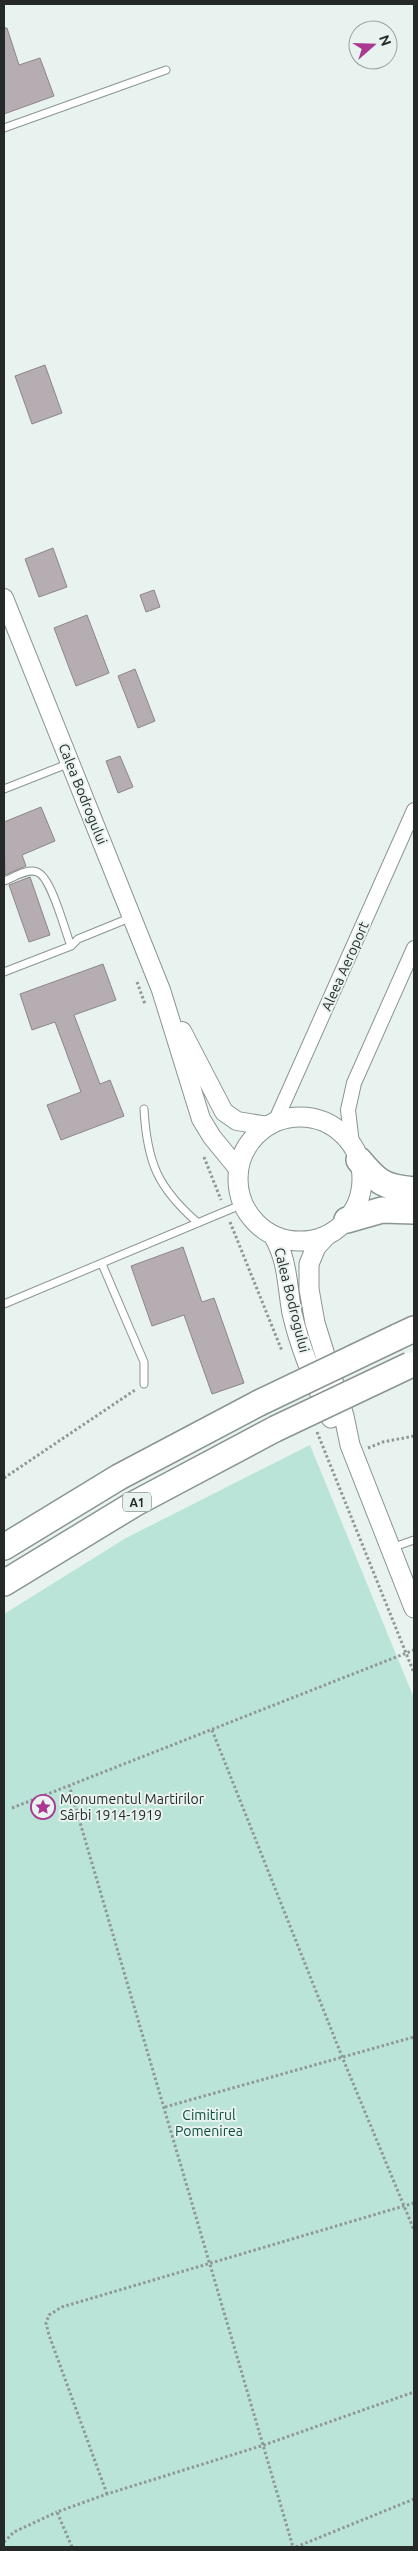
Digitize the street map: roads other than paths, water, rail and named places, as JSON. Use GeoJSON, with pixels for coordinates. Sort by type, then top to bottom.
{"type":"FeatureCollection","features":[{"type":"Feature","properties":{"kind":"highway"},"geometry":{"type":"LineString","coordinates":[[355,1152],[380,1182],[396,1188],[414,1190]]}},
{"type":"Feature","properties":{"kind":"highway"},"geometry":{"type":"LineString","coordinates":[[347,1220],[382,1210],[414,1211]]}},
{"type":"Feature","properties":{"kind":"highway","name":"A1"},"geometry":{"type":"LineString","coordinates":[[4,1547],[119,1477],[259,1403],[406,1333]]}},
{"type":"Feature","properties":{"kind":"highway","name":"A1"},"geometry":{"type":"LineString","coordinates":[[4,1583],[134,1504],[275,1429],[412,1364]]}},
{"type":"Feature","properties":{"kind":"main road","name":"Calea Bodrogului"},"geometry":{"type":"LineString","coordinates":[[327,1236],[297,1241],[273,1235],[254,1221],[243,1204],[239,1188],[239,1170],[243,1153],[249,1143],[272,1124],[296,1117],[317,1119],[336,1128],[355,1152],[362,1188],[356,1207],[347,1220],[316,1247],[310,1260],[309,1288],[320,1343],[344,1416],[352,1449],[414,1608]]}},
{"type":"Feature","properties":{"kind":"main road","name":"Calea Bodrogului"},"geometry":{"type":"LineString","coordinates":[[273,1235],[284,1256],[292,1311],[304,1354],[333,1421],[352,1449]]}},
{"type":"Feature","properties":{"kind":"street","name":"Calea Bodrogului"},"geometry":{"type":"LineString","coordinates":[[4,598],[161,990],[201,1118],[212,1137],[239,1170]]}},
{"type":"Feature","properties":{"kind":"street","name":"Aleea Aeroport"},"geometry":{"type":"LineString","coordinates":[[272,1124],[414,810]]}},
{"type":"Feature","properties":{"kind":"street"},"geometry":{"type":"LineString","coordinates":[[355,1152],[348,1110],[354,1083],[414,948]]}},
{"type":"Feature","properties":{"kind":"street","name":"Calea Bodrogului"},"geometry":{"type":"LineString","coordinates":[[161,990],[224,1112],[237,1120],[272,1124]]}},
{"type":"Feature","properties":{"kind":"lane"},"geometry":{"type":"LineString","coordinates":[[4,128],[166,70]]}},
{"type":"Feature","properties":{"kind":"lane"},"geometry":{"type":"LineString","coordinates":[[4,789],[70,763]]}},
{"type":"Feature","properties":{"kind":"lane"},"geometry":{"type":"LineString","coordinates":[[4,881],[30,871],[39,872],[47,881],[71,946]]}},
{"type":"Feature","properties":{"kind":"lane"},"geometry":{"type":"LineString","coordinates":[[4,972],[71,946],[78,940],[132,917]]}},
{"type":"Feature","properties":{"kind":"lane"},"geometry":{"type":"LineString","coordinates":[[144,1109],[146,1139],[153,1166],[167,1192],[198,1223]]}},
{"type":"Feature","properties":{"kind":"lane"},"geometry":{"type":"LineString","coordinates":[[4,1304],[243,1204]]}},
{"type":"Feature","properties":{"kind":"lane"},"geometry":{"type":"LineString","coordinates":[[102,1264],[144,1362],[144,1384]]}},
{"type":"Feature","properties":{"kind":"lane"},"geometry":{"type":"LineString","coordinates":[[390,1548],[414,1540]]}},
{"type":"Feature","properties":{"kind":"place","name":"Monumentul Martirilor Sârbi 1914-1919"},"geometry":{"type":"Point","coordinates":[43,1807]}},
{"type":"Feature","properties":{"kind":"park label","name":"Cimitirul Pomenirea"},"geometry":{"type":"Point","coordinates":[209,2124]}}]}
